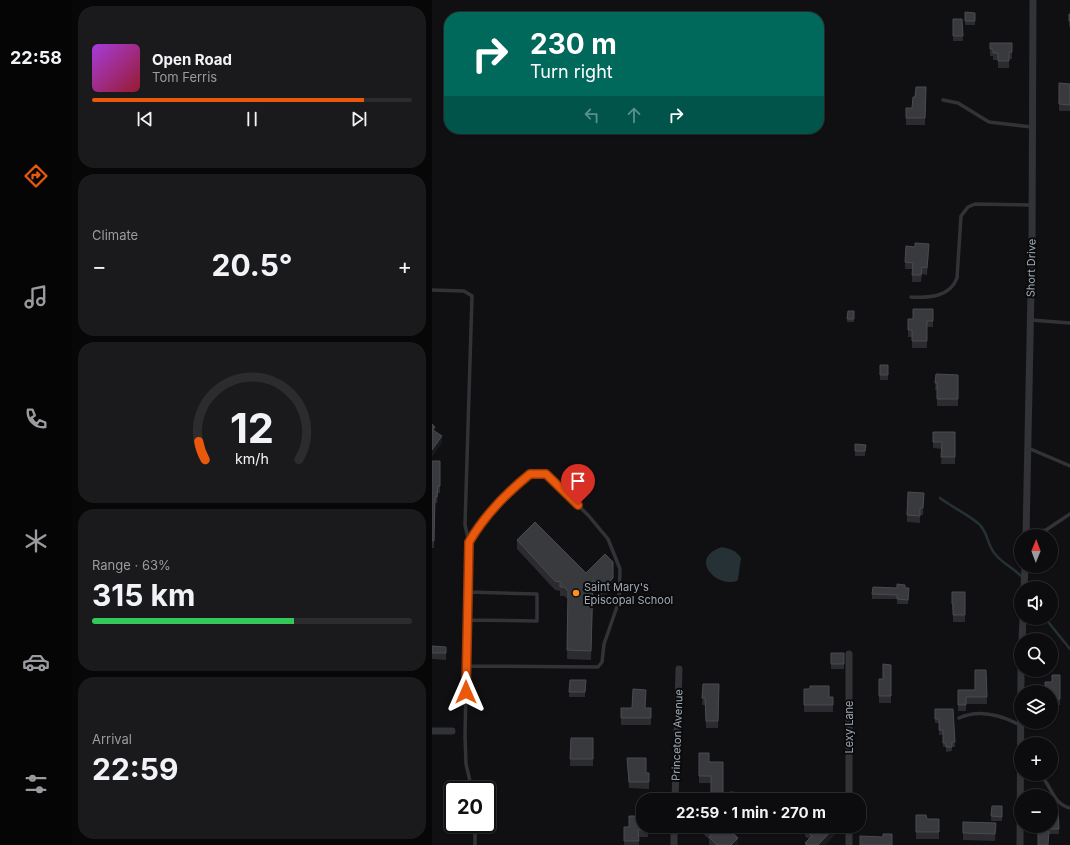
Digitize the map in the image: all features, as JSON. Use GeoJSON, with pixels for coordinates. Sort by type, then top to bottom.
{"type":"FeatureCollection","features":[{"type":"Feature","properties":{"kind":"street","name":"Short Drive"},"geometry":{"type":"LineString","coordinates":[[1026,529],[1031,320],[1033,0]]}},
{"type":"Feature","properties":{"kind":"street","name":"Lexy Lane"},"geometry":{"type":"LineString","coordinates":[[849,654],[849,793]]}},
{"type":"Feature","properties":{"kind":"street","name":"Princeton Avenue"},"geometry":{"type":"LineString","coordinates":[[675,793],[679,669]]}},
{"type":"Feature","properties":{"kind":"street"},"geometry":{"type":"LineString","coordinates":[[432,731],[452,731]]}},
{"type":"Feature","properties":{"kind":"street"},"geometry":{"type":"LineString","coordinates":[[1020,781],[1020,845]]}},
{"type":"Feature","properties":{"kind":"street"},"geometry":{"type":"LineString","coordinates":[[674,833],[674,845]]}},
{"type":"Feature","properties":{"kind":"street"},"geometry":{"type":"LineString","coordinates":[[849,833],[849,845]]}},
{"type":"Feature","properties":{"kind":"lane"},"geometry":{"type":"LineString","coordinates":[[943,100],[958,103],[989,122],[1033,128]]}},
{"type":"Feature","properties":{"kind":"lane"},"geometry":{"type":"LineString","coordinates":[[911,297],[939,295],[954,285],[957,278],[961,216],[968,207],[975,204],[1032,205]]}},
{"type":"Feature","properties":{"kind":"lane"},"geometry":{"type":"LineString","coordinates":[[432,290],[464,291],[472,296],[465,525],[469,542],[466,666],[466,764],[470,781]]}},
{"type":"Feature","properties":{"kind":"lane"},"geometry":{"type":"LineString","coordinates":[[1031,320],[1070,323]]}},
{"type":"Feature","properties":{"kind":"lane"},"geometry":{"type":"LineString","coordinates":[[1028,448],[1070,466]]}},
{"type":"Feature","properties":{"kind":"lane"},"geometry":{"type":"LineString","coordinates":[[466,666],[598,667],[602,662],[604,644],[619,601],[620,569],[608,539],[588,515],[546,474],[530,474],[514,486],[478,527],[469,542]]}},
{"type":"Feature","properties":{"kind":"lane"},"geometry":{"type":"LineString","coordinates":[[1048,529],[1070,514]]}},
{"type":"Feature","properties":{"kind":"lane"},"geometry":{"type":"LineString","coordinates":[[467,620],[537,621],[537,594],[468,592]]}},
{"type":"Feature","properties":{"kind":"lane"},"geometry":{"type":"LineString","coordinates":[[958,718],[974,714],[993,715],[1003,716],[1014,722]]}},
{"type":"Feature","properties":{"kind":"lane"},"geometry":{"type":"LineString","coordinates":[[1045,781],[1059,803],[1070,808]]}},
{"type":"Feature","properties":{"kind":"lane"},"geometry":{"type":"LineString","coordinates":[[475,845],[476,833]]}},
{"type":"Feature","properties":{"kind":"shaded area"},"geometry":{"type":"Polygon","coordinates":[[[722,547],[730,549],[741,558],[737,581],[729,582],[721,580],[709,571],[706,564],[707,558],[712,552],[722,547]]]}},
{"type":"Feature","properties":{"kind":"building"},"geometry":{"type":"Polygon","coordinates":[[[965,12],[975,13],[975,21],[965,21],[965,12]]]}},
{"type":"Feature","properties":{"kind":"building"},"geometry":{"type":"Polygon","coordinates":[[[953,19],[962,19],[963,36],[953,36],[953,19]]]}},
{"type":"Feature","properties":{"kind":"building"},"geometry":{"type":"Polygon","coordinates":[[[990,43],[1012,43],[1012,52],[1009,52],[1009,61],[998,61],[998,53],[993,53],[993,49],[990,49],[990,43]]]}},
{"type":"Feature","properties":{"kind":"building"},"geometry":{"type":"Polygon","coordinates":[[[1059,83],[1070,84],[1070,105],[1059,104],[1059,83]]]}},
{"type":"Feature","properties":{"kind":"building"},"geometry":{"type":"Polygon","coordinates":[[[916,87],[926,87],[925,118],[906,118],[906,108],[912,108],[916,87]]]}},
{"type":"Feature","properties":{"kind":"building"},"geometry":{"type":"Polygon","coordinates":[[[915,243],[929,244],[927,268],[922,267],[921,275],[912,275],[913,263],[905,262],[906,246],[915,247],[915,243]]]}},
{"type":"Feature","properties":{"kind":"building"},"geometry":{"type":"Polygon","coordinates":[[[913,309],[933,309],[933,321],[927,321],[927,341],[912,341],[912,330],[908,330],[908,319],[913,319],[913,309]]]}},
{"type":"Feature","properties":{"kind":"building"},"geometry":{"type":"Polygon","coordinates":[[[848,311],[854,311],[854,319],[847,319],[848,311]]]}},
{"type":"Feature","properties":{"kind":"building"},"geometry":{"type":"Polygon","coordinates":[[[880,365],[888,365],[888,375],[880,375],[880,365]]]}},
{"type":"Feature","properties":{"kind":"building"},"geometry":{"type":"Polygon","coordinates":[[[936,374],[958,375],[958,399],[937,399],[937,383],[935,383],[936,374]]]}},
{"type":"Feature","properties":{"kind":"building"},"geometry":{"type":"Polygon","coordinates":[[[432,424],[435,427],[433,430],[442,436],[432,450],[432,424]]]}},
{"type":"Feature","properties":{"kind":"building"},"geometry":{"type":"Polygon","coordinates":[[[933,432],[955,432],[955,457],[941,457],[942,442],[933,442],[933,432]]]}},
{"type":"Feature","properties":{"kind":"building"},"geometry":{"type":"Polygon","coordinates":[[[855,444],[866,445],[865,451],[855,451],[855,444]]]}},
{"type":"Feature","properties":{"kind":"building"},"geometry":{"type":"Polygon","coordinates":[[[432,461],[440,461],[440,486],[438,486],[437,497],[435,497],[434,541],[432,541],[432,461]]]}},
{"type":"Feature","properties":{"kind":"building"},"geometry":{"type":"Polygon","coordinates":[[[908,492],[924,493],[923,508],[920,508],[920,516],[907,515],[908,492]]]}},
{"type":"Feature","properties":{"kind":"building","name":"Saint Mary's Episcopal School"},"geometry":{"type":"Polygon","coordinates":[[[535,522],[586,573],[605,554],[613,562],[613,578],[602,589],[593,580],[591,651],[567,650],[568,591],[564,587],[560,587],[560,582],[555,581],[517,540],[535,522]]]}},
{"type":"Feature","properties":{"kind":"building"},"geometry":{"type":"Polygon","coordinates":[[[897,584],[905,585],[905,588],[909,588],[908,600],[897,599],[897,595],[872,594],[873,587],[897,588],[897,584]]]}},
{"type":"Feature","properties":{"kind":"building"},"geometry":{"type":"Polygon","coordinates":[[[952,592],[965,592],[965,615],[953,615],[952,592]]]}},
{"type":"Feature","properties":{"kind":"building"},"geometry":{"type":"Polygon","coordinates":[[[432,646],[446,647],[446,653],[432,653],[432,646]]]}},
{"type":"Feature","properties":{"kind":"building"},"geometry":{"type":"Polygon","coordinates":[[[831,653],[844,653],[844,664],[831,664],[831,653]]]}},
{"type":"Feature","properties":{"kind":"building"},"geometry":{"type":"Polygon","coordinates":[[[883,664],[891,665],[891,696],[879,696],[879,679],[883,679],[883,664]]]}},
{"type":"Feature","properties":{"kind":"building"},"geometry":{"type":"Polygon","coordinates":[[[975,670],[986,670],[987,697],[966,697],[966,705],[958,705],[958,690],[975,690],[975,670]]]}},
{"type":"Feature","properties":{"kind":"building"},"geometry":{"type":"Polygon","coordinates":[[[1058,675],[1060,675],[1060,699],[1058,699],[1058,685],[1045,685],[1045,682],[1052,682],[1052,677],[1058,677],[1058,675]]]}},
{"type":"Feature","properties":{"kind":"building"},"geometry":{"type":"Polygon","coordinates":[[[570,680],[586,680],[585,692],[569,692],[570,680]]]}},
{"type":"Feature","properties":{"kind":"building"},"geometry":{"type":"Polygon","coordinates":[[[703,684],[719,684],[718,721],[706,721],[705,698],[702,698],[703,684]]]}},
{"type":"Feature","properties":{"kind":"building"},"geometry":{"type":"Polygon","coordinates":[[[810,686],[829,686],[829,697],[833,697],[833,705],[804,705],[804,689],[810,689],[810,686]]]}},
{"type":"Feature","properties":{"kind":"building"},"geometry":{"type":"Polygon","coordinates":[[[633,689],[646,690],[645,708],[651,708],[651,718],[621,718],[621,708],[632,708],[633,689]]]}},
{"type":"Feature","properties":{"kind":"building"},"geometry":{"type":"Polygon","coordinates":[[[935,709],[953,709],[955,742],[952,742],[952,747],[946,747],[946,743],[943,743],[943,730],[939,730],[939,719],[935,719],[935,709]]]}},
{"type":"Feature","properties":{"kind":"building"},"geometry":{"type":"Polygon","coordinates":[[[571,738],[593,738],[593,759],[570,759],[571,738]]]}},
{"type":"Feature","properties":{"kind":"building"},"geometry":{"type":"Polygon","coordinates":[[[699,753],[709,753],[709,762],[723,762],[723,793],[711,793],[711,776],[699,776],[699,753]]]}},
{"type":"Feature","properties":{"kind":"building"},"geometry":{"type":"Polygon","coordinates":[[[627,758],[646,758],[646,773],[649,773],[649,782],[629,782],[627,758]]]}},
{"type":"Feature","properties":{"kind":"building"},"geometry":{"type":"Polygon","coordinates":[[[992,806],[1002,806],[1002,817],[991,816],[992,806]]]}},
{"type":"Feature","properties":{"kind":"building"},"geometry":{"type":"Polygon","coordinates":[[[916,815],[926,815],[927,819],[939,819],[939,832],[916,832],[916,815]]]}},
{"type":"Feature","properties":{"kind":"building"},"geometry":{"type":"Polygon","coordinates":[[[629,816],[636,816],[636,833],[638,833],[639,841],[624,841],[624,827],[629,827],[629,816]]]}},
{"type":"Feature","properties":{"kind":"building"},"geometry":{"type":"Polygon","coordinates":[[[963,822],[996,823],[995,834],[963,833],[963,822]]]}},
{"type":"Feature","properties":{"kind":"building"},"geometry":{"type":"Polygon","coordinates":[[[709,833],[733,833],[738,838],[731,845],[717,845],[709,837],[711,835],[709,833]]]}},
{"type":"Feature","properties":{"kind":"building"},"geometry":{"type":"Polygon","coordinates":[[[809,833],[829,833],[818,845],[807,845],[805,843],[812,836],[809,833]]]}},
{"type":"Feature","properties":{"kind":"building"},"geometry":{"type":"Polygon","coordinates":[[[1038,833],[1049,833],[1048,845],[1038,845],[1038,833]]]}},
{"type":"Feature","properties":{"kind":"building"},"geometry":{"type":"Polygon","coordinates":[[[883,834],[892,834],[892,845],[860,845],[860,836],[883,837],[883,834]]]}},
{"type":"Feature","properties":{"kind":"waterway"},"geometry":{"type":"LineString","coordinates":[[940,498],[979,524],[982,527],[990,547],[995,554],[1023,578]]}},
{"type":"Feature","properties":{"kind":"waterway"},"geometry":{"type":"LineString","coordinates":[[1051,625],[1070,649]]}},
{"type":"Feature","properties":{"kind":"place","name":"Saint Mary's Episcopal School"},"geometry":{"type":"Point","coordinates":[576,593]}},
{"type":"Feature","properties":{"kind":"route"},"geometry":{"type":"LineString","coordinates":[[466,692],[469,542],[478,527],[494,508],[514,486],[530,474],[546,474],[578,505]]}}]}
